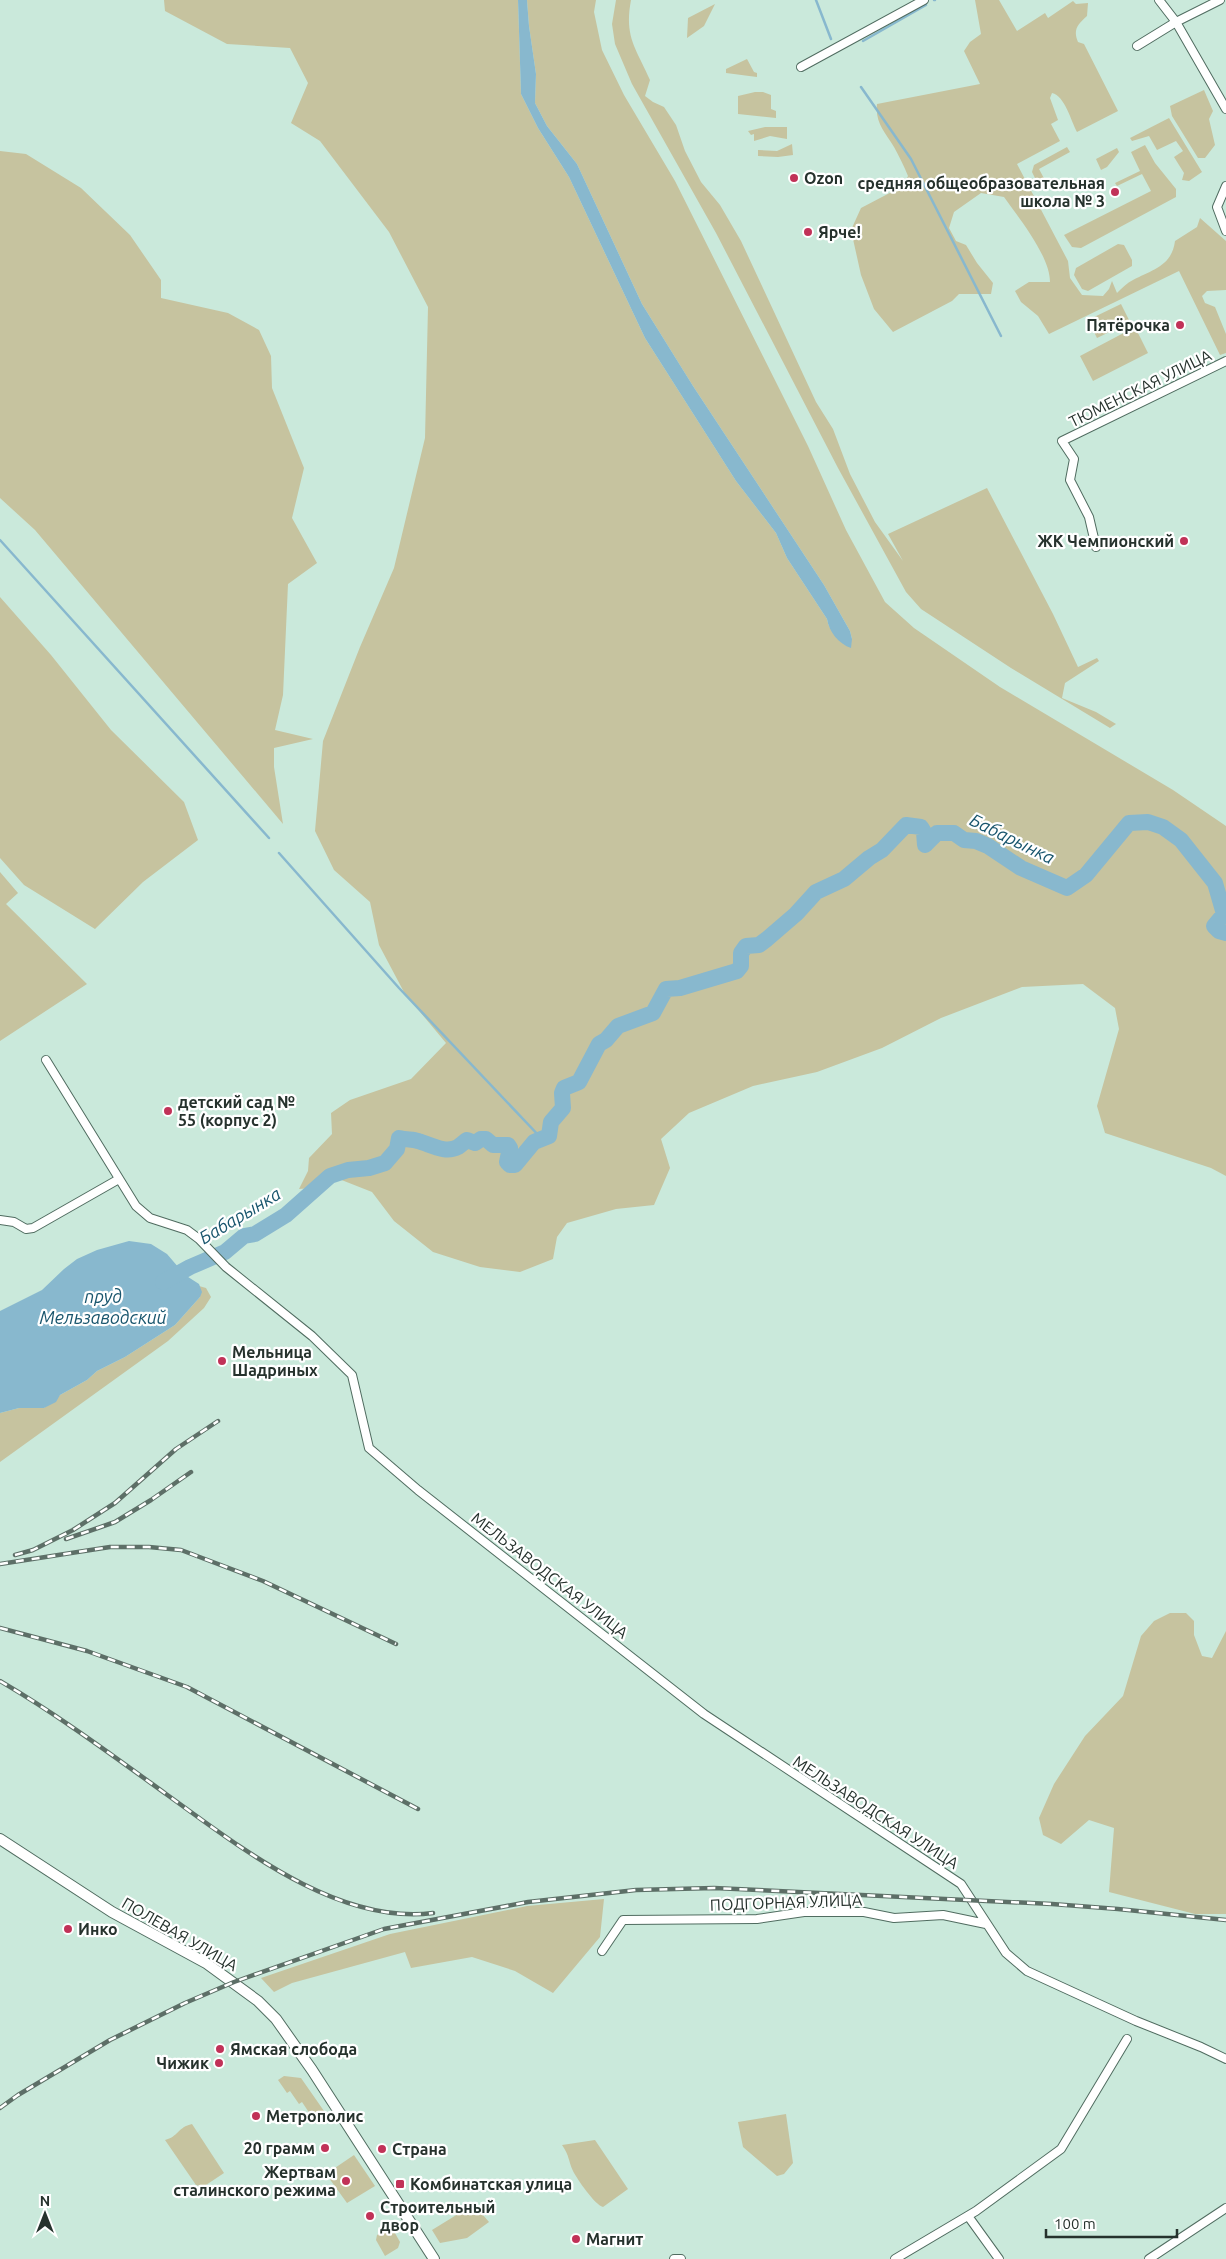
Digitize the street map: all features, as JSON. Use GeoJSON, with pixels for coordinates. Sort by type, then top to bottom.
{"type":"FeatureCollection","features":[{"type":"Feature","properties":{"kind":"street"},"geometry":{"type":"LineString","coordinates":[[801,66],[924,0]]}},
{"type":"Feature","properties":{"kind":"street"},"geometry":{"type":"LineString","coordinates":[[1159,0],[1176,22],[1226,110]]}},
{"type":"Feature","properties":{"kind":"street"},"geometry":{"type":"LineString","coordinates":[[1137,46],[1176,22],[1220,0]]}},
{"type":"Feature","properties":{"kind":"street"},"geometry":{"type":"LineString","coordinates":[[1226,186],[1218,207],[1226,231]]}},
{"type":"Feature","properties":{"kind":"street","name":"ТЮМЕНСКАЯ УЛИЦА"},"geometry":{"type":"LineString","coordinates":[[1096,547],[1089,517],[1070,480],[1074,459],[1062,441],[1226,361]]}},
{"type":"Feature","properties":{"kind":"street","name":"МЕЛЬЗАВОДСКАЯ УЛИЦА"},"geometry":{"type":"LineString","coordinates":[[46,1060],[119,1179],[144,1213],[157,1221],[187,1230],[226,1267],[307,1331],[352,1375],[369,1448],[426,1496],[704,1714],[961,1884],[1006,1953],[1027,1971],[1136,2021],[1226,2059]]}},
{"type":"Feature","properties":{"kind":"street"},"geometry":{"type":"LineString","coordinates":[[0,1220],[14,1222],[26,1229],[33,1228],[119,1179]]}},
{"type":"Feature","properties":{"kind":"street","name":"ПОЛЕВАЯ УЛИЦА"},"geometry":{"type":"LineString","coordinates":[[0,1839],[112,1912],[206,1963],[258,2001],[276,2020],[306,2062],[434,2259]]}},
{"type":"Feature","properties":{"kind":"street","name":"ПОДГОРНАЯ УЛИЦА"},"geometry":{"type":"LineString","coordinates":[[602,1951],[623,1920],[757,1919],[804,1912],[864,1912],[894,1918],[943,1915],[986,1924]]}},
{"type":"Feature","properties":{"kind":"street"},"geometry":{"type":"LineString","coordinates":[[895,2259],[968,2216],[1062,2149],[1127,2039]]}},
{"type":"Feature","properties":{"kind":"street"},"geometry":{"type":"LineString","coordinates":[[1149,2259],[1226,2208]]}},
{"type":"Feature","properties":{"kind":"street"},"geometry":{"type":"LineString","coordinates":[[968,2216],[999,2259]]}},
{"type":"Feature","properties":{"kind":"street"},"geometry":{"type":"LineString","coordinates":[[674,2259],[682,2259]]}},
{"type":"Feature","properties":{"kind":"shaded area"},"geometry":{"type":"Polygon","coordinates":[[[164,0],[518,0],[521,94],[538,128],[569,177],[645,338],[736,481],[776,533],[787,558],[827,619],[830,628],[835,634],[852,639],[850,631],[824,585],[693,386],[642,304],[577,164],[547,126],[535,103],[536,74],[527,0],[596,0],[594,12],[602,50],[624,95],[675,181],[808,446],[846,530],[885,602],[914,628],[1000,687],[1173,790],[1226,826],[1226,1176],[1211,1168],[1105,1133],[1097,1106],[1119,1029],[1115,1008],[1083,984],[1022,987],[941,1018],[882,1048],[817,1072],[753,1086],[689,1113],[661,1139],[670,1168],[654,1205],[616,1209],[567,1223],[557,1237],[553,1259],[520,1272],[480,1267],[433,1252],[394,1221],[372,1192],[339,1179],[324,1187],[299,1189],[308,1171],[309,1158],[332,1134],[331,1113],[350,1100],[411,1079],[446,1043],[405,994],[379,945],[370,902],[334,870],[315,831],[323,741],[394,568],[425,438],[428,307],[389,232],[320,141],[291,123],[308,83],[290,48],[227,44],[165,11],[164,0]]]}},
{"type":"Feature","properties":{"kind":"shaded area"},"geometry":{"type":"Polygon","coordinates":[[[616,0],[631,0],[629,13],[630,33],[650,80],[645,96],[664,107],[676,125],[685,151],[701,182],[720,205],[741,241],[816,402],[833,429],[850,474],[875,522],[903,561],[888,534],[987,488],[1053,614],[1078,667],[1097,658],[1099,661],[1065,683],[1062,698],[1096,712],[1116,724],[1110,728],[1011,668],[921,609],[906,592],[838,468],[716,233],[632,84],[615,44],[612,24],[616,0]]]}},
{"type":"Feature","properties":{"kind":"shaded area"},"geometry":{"type":"Polygon","coordinates":[[[975,0],[999,0],[1017,31],[1045,13],[1048,18],[1073,1],[1076,4],[1088,3],[1087,16],[1076,31],[1078,42],[1084,44],[1118,111],[1077,132],[1061,99],[1052,93],[1050,98],[1058,120],[1051,124],[1060,141],[1017,164],[1068,261],[1070,278],[1082,295],[1103,296],[1109,289],[1112,281],[1117,293],[1131,281],[1154,270],[1170,256],[1175,241],[1197,227],[1200,218],[1226,241],[1226,290],[1207,291],[1202,296],[1205,303],[1215,307],[1226,334],[1226,353],[1220,355],[1179,271],[1049,334],[1038,316],[1021,302],[1015,291],[1029,282],[1050,282],[1045,261],[1025,226],[1004,197],[981,193],[954,212],[949,228],[956,241],[966,245],[993,283],[991,294],[959,294],[952,301],[893,332],[874,309],[861,275],[851,230],[861,208],[903,186],[908,176],[896,150],[879,122],[877,104],[980,84],[964,51],[970,42],[981,34],[975,0]]]}},
{"type":"Feature","properties":{"kind":"shaded area"},"geometry":{"type":"Polygon","coordinates":[[[715,4],[704,26],[687,38],[688,18],[715,4]]]}},
{"type":"Feature","properties":{"kind":"shaded area"},"geometry":{"type":"Polygon","coordinates":[[[747,59],[754,72],[757,73],[757,77],[726,73],[726,69],[747,59]]]}},
{"type":"Feature","properties":{"kind":"shaded area"},"geometry":{"type":"Polygon","coordinates":[[[1204,90],[1213,111],[1209,119],[1215,145],[1205,158],[1198,158],[1172,116],[1170,106],[1204,90]]]}},
{"type":"Feature","properties":{"kind":"shaded area"},"geometry":{"type":"Polygon","coordinates":[[[755,92],[771,95],[771,109],[776,111],[776,118],[738,114],[738,96],[755,92]]]}},
{"type":"Feature","properties":{"kind":"shaded area"},"geometry":{"type":"Polygon","coordinates":[[[1169,118],[1202,172],[1189,181],[1182,180],[1184,173],[1174,157],[1183,151],[1176,141],[1157,150],[1149,136],[1132,141],[1130,138],[1169,118]]]}},
{"type":"Feature","properties":{"kind":"shaded area"},"geometry":{"type":"Polygon","coordinates":[[[765,127],[787,127],[787,139],[770,136],[754,141],[754,134],[751,135],[748,131],[765,127]]]}},
{"type":"Feature","properties":{"kind":"shaded area"},"geometry":{"type":"Polygon","coordinates":[[[792,144],[793,155],[778,157],[758,156],[758,150],[777,151],[792,144]]]}},
{"type":"Feature","properties":{"kind":"shaded area"},"geometry":{"type":"Polygon","coordinates":[[[1145,145],[1155,163],[1176,189],[1176,197],[1081,248],[1072,247],[1064,235],[1151,191],[1142,174],[1117,186],[1115,183],[1140,171],[1131,152],[1145,145]]]}},
{"type":"Feature","properties":{"kind":"shaded area"},"geometry":{"type":"Polygon","coordinates":[[[1067,147],[1070,152],[1039,169],[1047,184],[1039,186],[1032,172],[1034,165],[1067,147]]]}},
{"type":"Feature","properties":{"kind":"shaded area"},"geometry":{"type":"Polygon","coordinates":[[[1117,148],[1119,152],[1107,167],[1101,170],[1096,159],[1117,148]]]}},
{"type":"Feature","properties":{"kind":"shaded area"},"geometry":{"type":"Polygon","coordinates":[[[0,151],[26,154],[81,188],[130,235],[161,280],[161,298],[228,313],[259,330],[271,356],[272,388],[304,468],[292,518],[317,563],[288,584],[283,695],[275,730],[313,739],[274,748],[274,767],[283,824],[35,530],[0,498],[0,151]]]}},
{"type":"Feature","properties":{"kind":"shaded area"},"geometry":{"type":"Polygon","coordinates":[[[1118,244],[1124,245],[1132,260],[1132,266],[1088,291],[1082,289],[1074,275],[1076,268],[1118,244]]]}},
{"type":"Feature","properties":{"kind":"shaded area"},"geometry":{"type":"Polygon","coordinates":[[[1121,304],[1130,322],[1097,338],[1088,320],[1121,304]]]}},
{"type":"Feature","properties":{"kind":"shaded area"},"geometry":{"type":"Polygon","coordinates":[[[1135,327],[1148,353],[1093,381],[1080,356],[1135,327]]]}},
{"type":"Feature","properties":{"kind":"shaded area"},"geometry":{"type":"Polygon","coordinates":[[[0,597],[51,655],[111,730],[184,802],[198,840],[143,882],[95,929],[24,885],[0,858],[0,597]]]}},
{"type":"Feature","properties":{"kind":"shaded area"},"geometry":{"type":"Polygon","coordinates":[[[0,872],[18,893],[6,904],[87,984],[0,1041],[0,872]]]}},
{"type":"Feature","properties":{"kind":"shaded area"},"geometry":{"type":"Polygon","coordinates":[[[199,1286],[206,1288],[211,1297],[204,1308],[168,1341],[0,1462],[0,1413],[19,1408],[44,1408],[60,1395],[87,1380],[97,1371],[125,1357],[175,1325],[200,1297],[199,1286]]]}},
{"type":"Feature","properties":{"kind":"shaded area"},"geometry":{"type":"Polygon","coordinates":[[[1170,1613],[1186,1613],[1194,1621],[1194,1635],[1202,1656],[1212,1658],[1226,1631],[1226,1914],[1195,1914],[1109,1892],[1114,1828],[1089,1820],[1061,1844],[1043,1835],[1039,1818],[1054,1784],[1085,1736],[1123,1696],[1141,1636],[1154,1621],[1170,1613]]]}},
{"type":"Feature","properties":{"kind":"shaded area"},"geometry":{"type":"Polygon","coordinates":[[[604,1899],[600,1937],[553,1993],[515,1971],[472,1957],[411,1968],[405,1952],[292,1983],[274,1992],[261,1978],[390,1934],[527,1906],[604,1899]]]}},
{"type":"Feature","properties":{"kind":"shaded area"},"geometry":{"type":"Polygon","coordinates":[[[284,2076],[301,2078],[324,2111],[312,2117],[302,2102],[299,2104],[290,2091],[287,2093],[278,2080],[284,2076]]]}},
{"type":"Feature","properties":{"kind":"shaded area"},"geometry":{"type":"Polygon","coordinates":[[[786,2114],[793,2163],[784,2174],[777,2176],[743,2147],[738,2122],[786,2114]]]}},
{"type":"Feature","properties":{"kind":"shaded area"},"geometry":{"type":"Polygon","coordinates":[[[192,2124],[224,2173],[203,2187],[196,2185],[165,2140],[173,2137],[187,2125],[192,2124]]]}},
{"type":"Feature","properties":{"kind":"shaded area"},"geometry":{"type":"Polygon","coordinates":[[[595,2140],[628,2189],[603,2207],[591,2197],[578,2180],[562,2145],[595,2140]]]}},
{"type":"Feature","properties":{"kind":"shaded area"},"geometry":{"type":"Polygon","coordinates":[[[354,2155],[375,2186],[347,2203],[326,2174],[354,2155]]]}},
{"type":"Feature","properties":{"kind":"shaded area"},"geometry":{"type":"Polygon","coordinates":[[[471,2206],[489,2210],[483,2215],[489,2222],[467,2238],[440,2243],[432,2230],[471,2206]]]}},
{"type":"Feature","properties":{"kind":"shaded area"},"geometry":{"type":"Polygon","coordinates":[[[391,2226],[400,2242],[398,2248],[385,2256],[376,2240],[377,2235],[391,2226]]]}},
{"type":"Feature","properties":{"kind":"water"},"geometry":{"type":"Polygon","coordinates":[[[518,0],[527,0],[536,74],[535,103],[547,126],[577,164],[642,304],[693,386],[824,585],[850,631],[852,639],[851,648],[842,644],[832,633],[827,619],[787,558],[776,533],[736,481],[645,338],[569,177],[538,128],[521,94],[518,0]]]}},
{"type":"Feature","properties":{"kind":"water","name":"пруд Мельзаводский"},"geometry":{"type":"Polygon","coordinates":[[[129,1241],[151,1244],[167,1254],[185,1275],[199,1284],[202,1292],[200,1297],[175,1325],[125,1357],[97,1371],[87,1380],[60,1395],[56,1402],[44,1408],[19,1408],[0,1413],[0,1311],[42,1290],[77,1259],[97,1250],[129,1241]]]}},
{"type":"Feature","properties":{"kind":"waterway"},"geometry":{"type":"LineString","coordinates":[[816,0],[831,39]]}},
{"type":"Feature","properties":{"kind":"waterway"},"geometry":{"type":"LineString","coordinates":[[863,41],[926,5]]}},
{"type":"Feature","properties":{"kind":"waterway"},"geometry":{"type":"LineString","coordinates":[[861,87],[911,159],[1001,336]]}},
{"type":"Feature","properties":{"kind":"waterway"},"geometry":{"type":"LineString","coordinates":[[0,540],[269,838]]}},
{"type":"Feature","properties":{"kind":"waterway","name":"Бабарынка"},"geometry":{"type":"LineString","coordinates":[[163,1282],[190,1267],[225,1252],[244,1236],[255,1234],[286,1215],[330,1176],[348,1170],[369,1168],[385,1163],[397,1149],[399,1138],[416,1140],[438,1148],[448,1149],[458,1147],[467,1140],[475,1143],[481,1139],[486,1139],[493,1145],[508,1145],[510,1148],[507,1162],[510,1165],[515,1165],[534,1142],[549,1136],[551,1122],[563,1108],[562,1093],[564,1088],[579,1082],[599,1044],[606,1040],[618,1026],[653,1013],[666,989],[680,988],[737,971],[741,966],[741,953],[746,946],[759,945],[767,939],[796,914],[816,892],[844,879],[869,858],[882,850],[906,825],[921,827],[924,832],[925,845],[937,833],[954,833],[964,840],[976,841],[988,846],[1021,868],[1067,888],[1086,875],[1129,823],[1148,822],[1163,827],[1181,840],[1215,883],[1224,914],[1214,926],[1219,931],[1226,933]]}},
{"type":"Feature","properties":{"kind":"waterway"},"geometry":{"type":"LineString","coordinates":[[279,853],[399,988],[542,1139]]}},
{"type":"Feature","properties":{"kind":"railway"},"geometry":{"type":"LineString","coordinates":[[15,1555],[33,1550],[73,1530],[115,1503],[176,1449],[218,1421]]}},
{"type":"Feature","properties":{"kind":"railway"},"geometry":{"type":"LineString","coordinates":[[66,1539],[115,1522],[191,1472]]}},
{"type":"Feature","properties":{"kind":"railway"},"geometry":{"type":"LineString","coordinates":[[0,1564],[110,1547],[149,1547],[181,1550],[263,1581],[396,1644]]}},
{"type":"Feature","properties":{"kind":"railway"},"geometry":{"type":"LineString","coordinates":[[0,1628],[87,1651],[187,1687],[418,1809]]}},
{"type":"Feature","properties":{"kind":"railway"},"geometry":{"type":"LineString","coordinates":[[0,1681],[84,1736],[225,1837],[291,1878],[326,1895],[361,1907],[397,1914],[433,1913]]}},
{"type":"Feature","properties":{"kind":"railway"},"geometry":{"type":"LineString","coordinates":[[0,2108],[18,2095],[110,2040],[185,2003],[234,1982],[384,1929],[528,1902],[636,1890],[714,1888],[1052,1904],[1226,1920]]}},
{"type":"Feature","properties":{"kind":"place","name":"Ozon"},"geometry":{"type":"Point","coordinates":[794,178]}},
{"type":"Feature","properties":{"kind":"place","name":"средняя общеобразовательная школа № 3"},"geometry":{"type":"Point","coordinates":[1115,192]}},
{"type":"Feature","properties":{"kind":"place","name":"Ярче!"},"geometry":{"type":"Point","coordinates":[808,232]}},
{"type":"Feature","properties":{"kind":"place","name":"Пятёрочка"},"geometry":{"type":"Point","coordinates":[1180,325]}},
{"type":"Feature","properties":{"kind":"place","name":"ЖК Чемпионский"},"geometry":{"type":"Point","coordinates":[1184,541]}},
{"type":"Feature","properties":{"kind":"place","name":"детский сад № 55 (корпус 2)"},"geometry":{"type":"Point","coordinates":[168,1111]}},
{"type":"Feature","properties":{"kind":"place","name":"Мельница Шадриных"},"geometry":{"type":"Point","coordinates":[222,1361]}},
{"type":"Feature","properties":{"kind":"place","name":"Инко"},"geometry":{"type":"Point","coordinates":[68,1929]}},
{"type":"Feature","properties":{"kind":"place","name":"Ямская слобода"},"geometry":{"type":"Point","coordinates":[220,2049]}},
{"type":"Feature","properties":{"kind":"place","name":"Чижик"},"geometry":{"type":"Point","coordinates":[219,2063]}},
{"type":"Feature","properties":{"kind":"place","name":"Метрополис"},"geometry":{"type":"Point","coordinates":[256,2116]}},
{"type":"Feature","properties":{"kind":"place","name":"20 грамм"},"geometry":{"type":"Point","coordinates":[325,2148]}},
{"type":"Feature","properties":{"kind":"place","name":"Страна"},"geometry":{"type":"Point","coordinates":[382,2149]}},
{"type":"Feature","properties":{"kind":"place","name":"Жертвам сталинского режима"},"geometry":{"type":"Point","coordinates":[346,2181]}},
{"type":"Feature","properties":{"kind":"place","name":"Комбинатская улица"},"geometry":{"type":"Point","coordinates":[400,2184]}},
{"type":"Feature","properties":{"kind":"place","name":"Строительный двор"},"geometry":{"type":"Point","coordinates":[370,2216]}},
{"type":"Feature","properties":{"kind":"place","name":"Магнит"},"geometry":{"type":"Point","coordinates":[576,2239]}}]}
